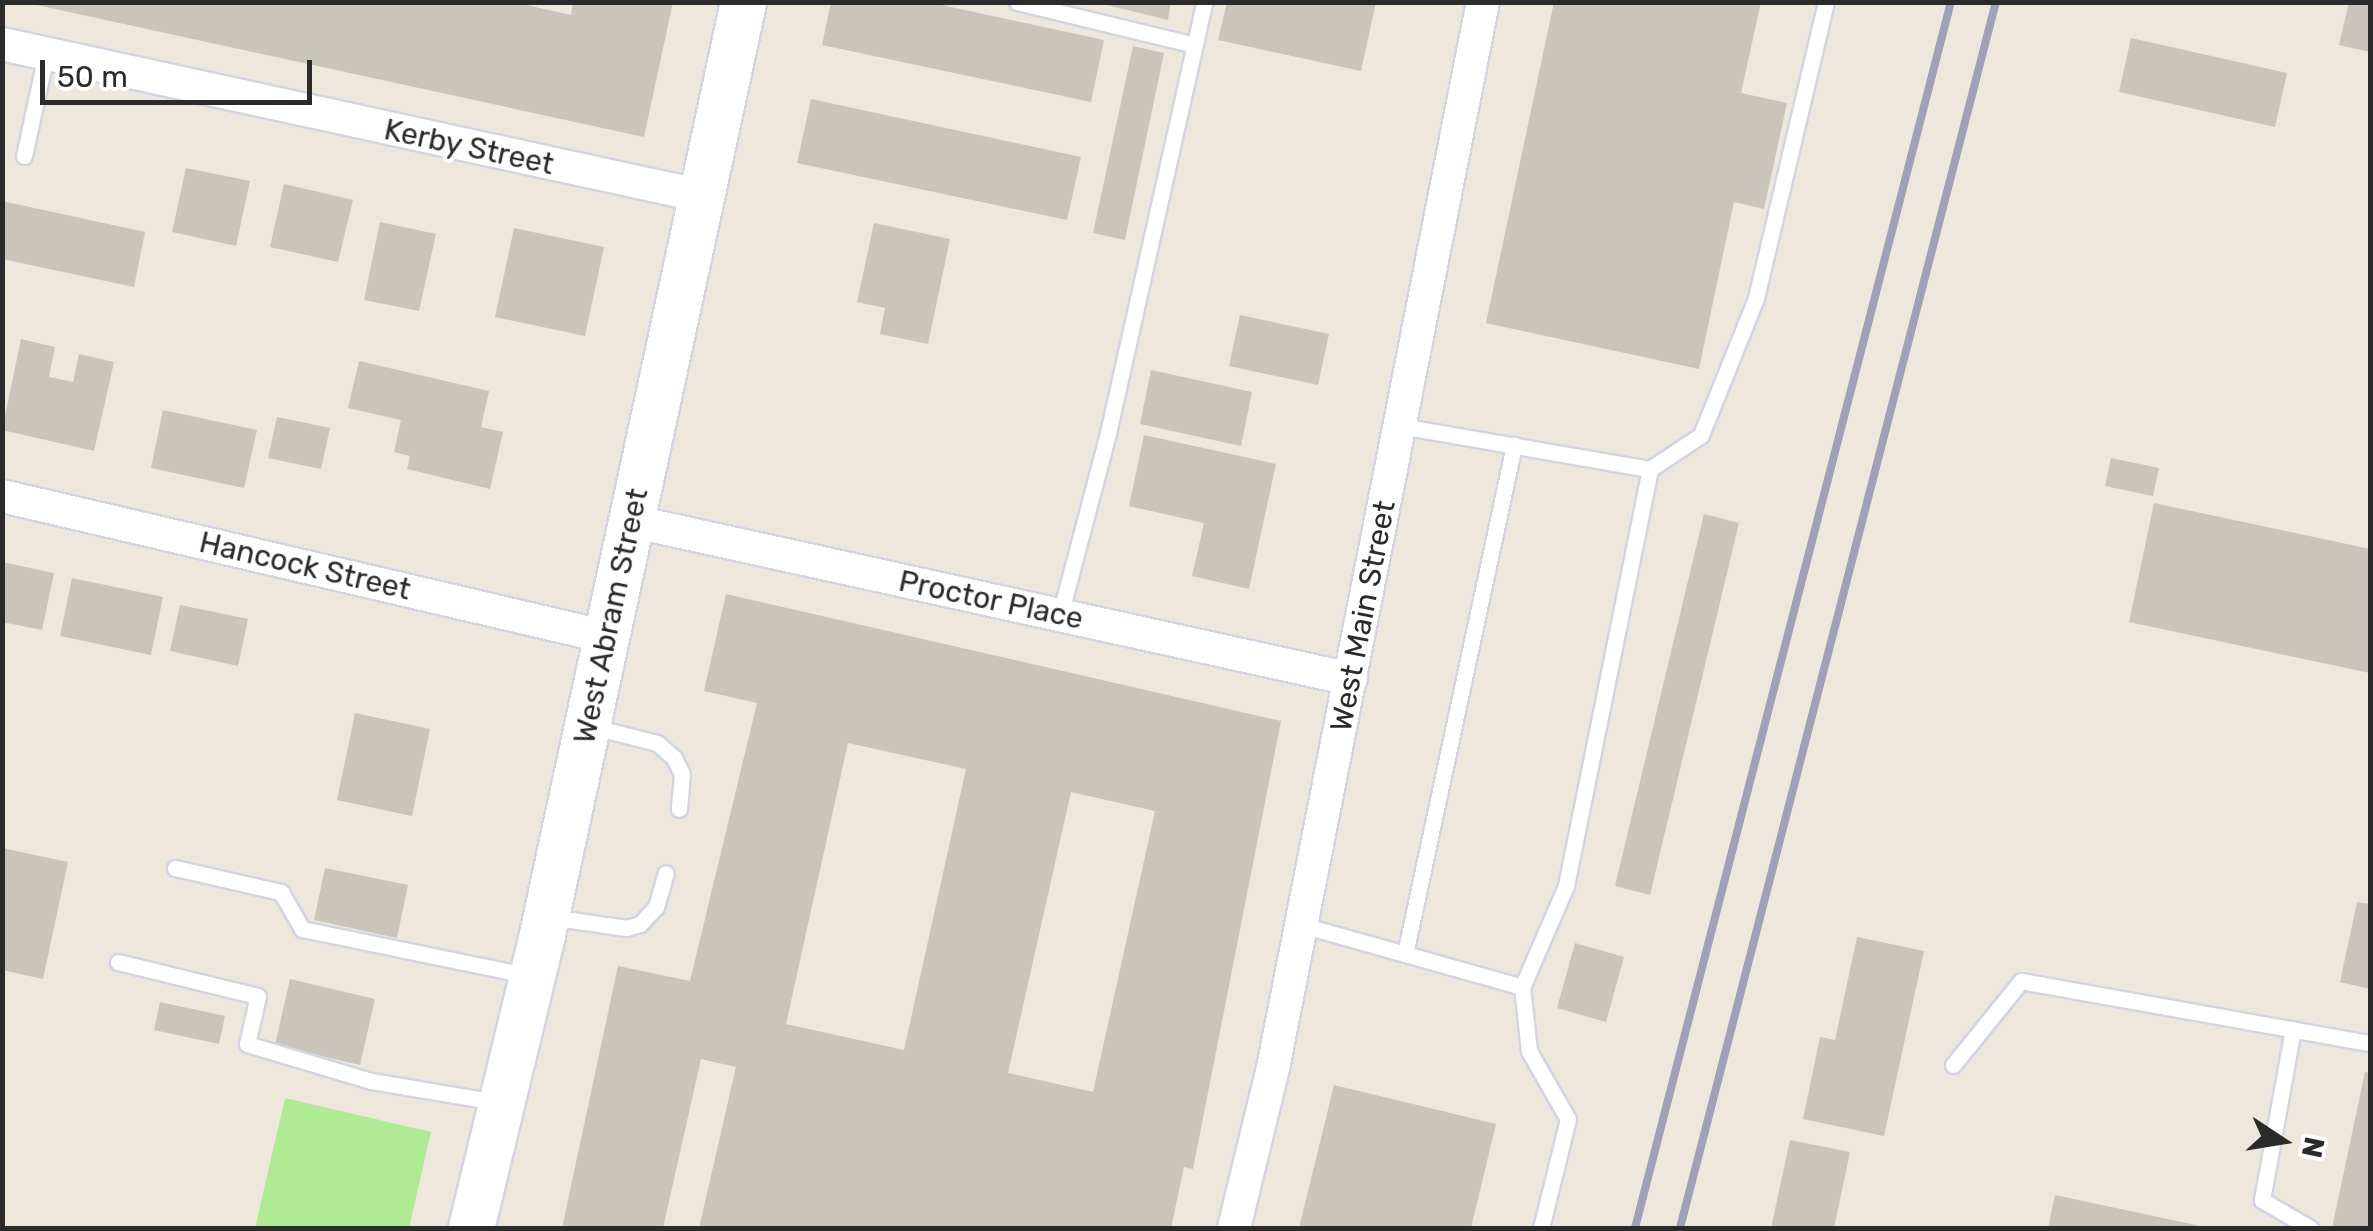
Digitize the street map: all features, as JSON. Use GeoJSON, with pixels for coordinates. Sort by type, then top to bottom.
{"type":"FeatureCollection","features":[{"type":"Feature","properties":{"kind":"main road","name":"West Abram Street"},"geometry":{"type":"LineString","coordinates":[[471,1228],[533,976],[743,2]]}},
{"type":"Feature","properties":{"kind":"street","name":"West Main Street"},"geometry":{"type":"LineString","coordinates":[[1234,1228],[1302,925],[1484,2]]}},
{"type":"Feature","properties":{"kind":"street","name":"Kerby Street"},"geometry":{"type":"LineString","coordinates":[[2,44],[702,196]]}},
{"type":"Feature","properties":{"kind":"street","name":"Hancock Street"},"geometry":{"type":"LineString","coordinates":[[2,496],[607,637]]}},
{"type":"Feature","properties":{"kind":"street","name":"Proctor Place"},"geometry":{"type":"LineString","coordinates":[[631,521],[1351,679]]}},
{"type":"Feature","properties":{"kind":"lane"},"geometry":{"type":"LineString","coordinates":[[1017,2],[1194,45]]}},
{"type":"Feature","properties":{"kind":"lane"},"geometry":{"type":"LineString","coordinates":[[1060,615],[1108,433],[1204,2]]}},
{"type":"Feature","properties":{"kind":"lane"},"geometry":{"type":"LineString","coordinates":[[1400,426],[1650,468],[1701,436],[1756,298],[1826,2]]}},
{"type":"Feature","properties":{"kind":"lane"},"geometry":{"type":"LineString","coordinates":[[24,156],[46,54]]}},
{"type":"Feature","properties":{"kind":"lane"},"geometry":{"type":"LineString","coordinates":[[1404,954],[1514,445]]}},
{"type":"Feature","properties":{"kind":"lane"},"geometry":{"type":"LineString","coordinates":[[1541,1228],[1568,1119],[1529,1052],[1522,987],[1566,886],[1650,468]]}},
{"type":"Feature","properties":{"kind":"lane"},"geometry":{"type":"LineString","coordinates":[[587,726],[657,743],[674,758],[682,774],[679,810]]}},
{"type":"Feature","properties":{"kind":"lane"},"geometry":{"type":"LineString","coordinates":[[175,868],[281,892],[302,929],[533,976]]}},
{"type":"Feature","properties":{"kind":"lane"},"geometry":{"type":"LineString","coordinates":[[546,916],[626,928],[640,924],[656,907],[666,872]]}},
{"type":"Feature","properties":{"kind":"lane"},"geometry":{"type":"LineString","coordinates":[[1302,925],[1522,987]]}},
{"type":"Feature","properties":{"kind":"lane"},"geometry":{"type":"LineString","coordinates":[[118,962],[258,996],[247,1044],[371,1080],[502,1103]]}},
{"type":"Feature","properties":{"kind":"lane"},"geometry":{"type":"LineString","coordinates":[[1953,1064],[2021,981],[2370,1043]]}},
{"type":"Feature","properties":{"kind":"lane"},"geometry":{"type":"LineString","coordinates":[[2293,1029],[2262,1200],[2310,1228]]}},
{"type":"Feature","properties":{"kind":"green space"},"geometry":{"type":"Polygon","coordinates":[[[285,1098],[431,1132],[409,1228],[255,1228],[285,1098]]]}},
{"type":"Feature","properties":{"kind":"building"},"geometry":{"type":"Polygon","coordinates":[[[23,2],[513,2],[571,15],[573,2],[673,2],[644,137],[23,2]]]}},
{"type":"Feature","properties":{"kind":"building"},"geometry":{"type":"Polygon","coordinates":[[[831,2],[928,2],[1104,40],[1091,102],[822,45],[831,2]]]}},
{"type":"Feature","properties":{"kind":"building"},"geometry":{"type":"Polygon","coordinates":[[[1095,2],[1171,2],[1168,20],[1095,2]]]}},
{"type":"Feature","properties":{"kind":"building"},"geometry":{"type":"Polygon","coordinates":[[[1227,2],[1376,2],[1361,71],[1218,40],[1227,2]]]}},
{"type":"Feature","properties":{"kind":"building"},"geometry":{"type":"Polygon","coordinates":[[[1554,2],[1761,2],[1741,93],[1787,103],[1764,209],[1734,202],[1699,369],[1486,323],[1554,2]]]}},
{"type":"Feature","properties":{"kind":"building"},"geometry":{"type":"Polygon","coordinates":[[[2349,2],[2370,2],[2370,52],[2339,45],[2349,2]]]}},
{"type":"Feature","properties":{"kind":"building"},"geometry":{"type":"Polygon","coordinates":[[[2131,38],[2287,73],[2275,127],[2119,92],[2131,38]]]}},
{"type":"Feature","properties":{"kind":"building"},"geometry":{"type":"Polygon","coordinates":[[[1133,46],[1164,53],[1125,240],[1093,233],[1133,46]]]}},
{"type":"Feature","properties":{"kind":"building"},"geometry":{"type":"Polygon","coordinates":[[[811,99],[1081,157],[1067,220],[797,163],[811,99]]]}},
{"type":"Feature","properties":{"kind":"building"},"geometry":{"type":"Polygon","coordinates":[[[186,168],[250,181],[236,246],[172,232],[186,168]]]}},
{"type":"Feature","properties":{"kind":"building"},"geometry":{"type":"Polygon","coordinates":[[[284,184],[353,200],[338,262],[270,247],[284,184]]]}},
{"type":"Feature","properties":{"kind":"building"},"geometry":{"type":"Polygon","coordinates":[[[2,201],[145,232],[134,287],[2,259],[2,201]]]}},
{"type":"Feature","properties":{"kind":"building"},"geometry":{"type":"Polygon","coordinates":[[[380,222],[436,234],[419,311],[364,300],[380,222]]]}},
{"type":"Feature","properties":{"kind":"building"},"geometry":{"type":"Polygon","coordinates":[[[874,223],[950,239],[928,344],[880,334],[885,308],[857,302],[874,223]]]}},
{"type":"Feature","properties":{"kind":"building"},"geometry":{"type":"Polygon","coordinates":[[[514,228],[604,247],[585,336],[495,317],[514,228]]]}},
{"type":"Feature","properties":{"kind":"building"},"geometry":{"type":"Polygon","coordinates":[[[1240,315],[1329,334],[1318,385],[1229,366],[1240,315]]]}},
{"type":"Feature","properties":{"kind":"building"},"geometry":{"type":"Polygon","coordinates":[[[21,339],[55,347],[49,377],[73,382],[79,354],[114,362],[94,451],[2,430],[21,339]]]}},
{"type":"Feature","properties":{"kind":"building"},"geometry":{"type":"Polygon","coordinates":[[[359,361],[489,391],[481,427],[503,432],[490,489],[407,469],[410,456],[394,452],[401,420],[348,408],[359,361]]]}},
{"type":"Feature","properties":{"kind":"building"},"geometry":{"type":"Polygon","coordinates":[[[1151,370],[1252,392],[1241,446],[1140,424],[1151,370]]]}},
{"type":"Feature","properties":{"kind":"building"},"geometry":{"type":"Polygon","coordinates":[[[163,410],[257,430],[244,488],[151,468],[163,410]]]}},
{"type":"Feature","properties":{"kind":"building"},"geometry":{"type":"Polygon","coordinates":[[[277,417],[330,428],[321,469],[268,458],[277,417]]]}},
{"type":"Feature","properties":{"kind":"building"},"geometry":{"type":"Polygon","coordinates":[[[1144,435],[1276,464],[1249,589],[1192,576],[1204,523],[1129,506],[1144,435]]]}},
{"type":"Feature","properties":{"kind":"building"},"geometry":{"type":"Polygon","coordinates":[[[2111,458],[2159,468],[2153,496],[2105,486],[2111,458]]]}},
{"type":"Feature","properties":{"kind":"building"},"geometry":{"type":"Polygon","coordinates":[[[2154,503],[2370,549],[2370,673],[2129,622],[2154,503]]]}},
{"type":"Feature","properties":{"kind":"building"},"geometry":{"type":"Polygon","coordinates":[[[1704,514],[1739,523],[1650,895],[1615,886],[1704,514]]]}},
{"type":"Feature","properties":{"kind":"building"},"geometry":{"type":"Polygon","coordinates":[[[2,562],[54,573],[42,630],[2,622],[2,562]]]}},
{"type":"Feature","properties":{"kind":"building"},"geometry":{"type":"Polygon","coordinates":[[[72,578],[163,597],[151,655],[60,636],[72,578]]]}},
{"type":"Feature","properties":{"kind":"building"},"geometry":{"type":"Polygon","coordinates":[[[726,594],[1281,721],[1193,1169],[1184,1167],[1171,1228],[699,1228],[736,1067],[701,1059],[663,1228],[562,1228],[618,966],[690,981],[757,703],[704,691],[726,594]],[[848,743],[786,1024],[904,1050],[966,769],[848,743]],[[1071,792],[1008,1073],[1093,1092],[1155,811],[1071,792]]]}},
{"type":"Feature","properties":{"kind":"building"},"geometry":{"type":"Polygon","coordinates":[[[180,605],[248,619],[238,666],[170,651],[180,605]]]}},
{"type":"Feature","properties":{"kind":"building"},"geometry":{"type":"Polygon","coordinates":[[[355,713],[430,729],[412,816],[337,800],[355,713]]]}},
{"type":"Feature","properties":{"kind":"building"},"geometry":{"type":"Polygon","coordinates":[[[2,848],[68,862],[43,979],[2,970],[2,848]]]}},
{"type":"Feature","properties":{"kind":"building"},"geometry":{"type":"Polygon","coordinates":[[[325,868],[408,885],[397,938],[314,920],[325,868]]]}},
{"type":"Feature","properties":{"kind":"building"},"geometry":{"type":"Polygon","coordinates":[[[2357,902],[2370,904],[2370,989],[2340,982],[2357,902]]]}},
{"type":"Feature","properties":{"kind":"building"},"geometry":{"type":"Polygon","coordinates":[[[1857,937],[1924,951],[1884,1136],[1803,1119],[1820,1037],[1835,1040],[1857,937]]]}},
{"type":"Feature","properties":{"kind":"building"},"geometry":{"type":"Polygon","coordinates":[[[1575,943],[1624,957],[1606,1022],[1557,1008],[1575,943]]]}},
{"type":"Feature","properties":{"kind":"building"},"geometry":{"type":"Polygon","coordinates":[[[290,979],[375,999],[360,1065],[275,1045],[290,979]]]}},
{"type":"Feature","properties":{"kind":"building"},"geometry":{"type":"Polygon","coordinates":[[[160,1002],[225,1016],[219,1044],[154,1030],[160,1002]]]}},
{"type":"Feature","properties":{"kind":"building"},"geometry":{"type":"Polygon","coordinates":[[[2365,1072],[2370,1073],[2370,1228],[2332,1228],[2365,1072]]]}},
{"type":"Feature","properties":{"kind":"building"},"geometry":{"type":"Polygon","coordinates":[[[1334,1085],[1496,1124],[1471,1228],[1299,1228],[1334,1085]]]}},
{"type":"Feature","properties":{"kind":"building"},"geometry":{"type":"Polygon","coordinates":[[[1790,1140],[1850,1152],[1834,1228],[1771,1228],[1790,1140]]]}},
{"type":"Feature","properties":{"kind":"building"},"geometry":{"type":"Polygon","coordinates":[[[2055,1195],[2205,1227],[2205,1228],[2048,1228],[2055,1195]]]}},
{"type":"Feature","properties":{"kind":"railway"},"geometry":{"type":"LineString","coordinates":[[1635,1228],[1951,2]]}},
{"type":"Feature","properties":{"kind":"railway"},"geometry":{"type":"LineString","coordinates":[[1680,1228],[1996,2]]}}]}
